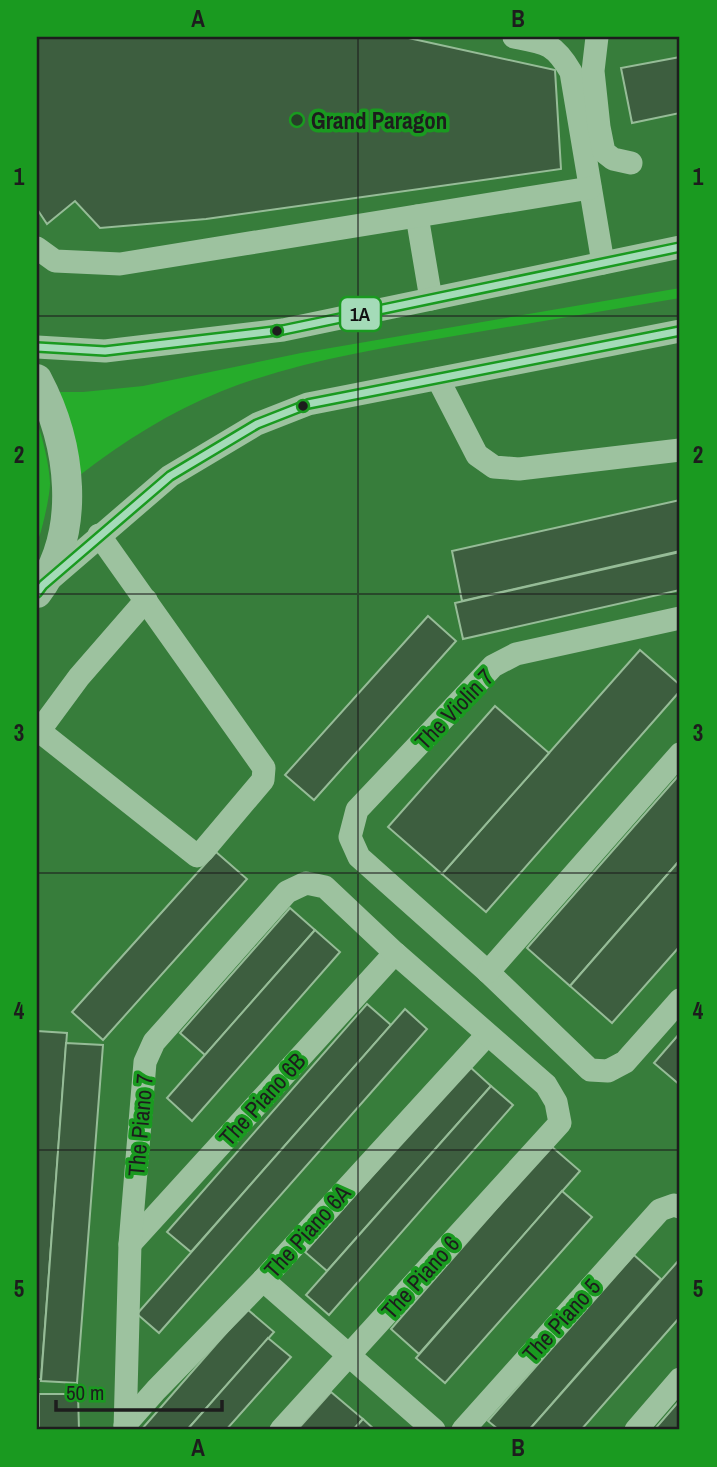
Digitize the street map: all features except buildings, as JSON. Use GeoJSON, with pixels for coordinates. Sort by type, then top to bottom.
{"type":"FeatureCollection","features":[{"type":"Feature","properties":{"kind":"main road"},"geometry":{"type":"LineString","coordinates":[[37,379],[43,412],[66,464],[68,500],[62,544],[40,589]]}},
{"type":"Feature","properties":{"kind":"street"},"geometry":{"type":"LineString","coordinates":[[514,37],[546,43],[562,57],[571,72],[603,263]]}},
{"type":"Feature","properties":{"kind":"street"},"geometry":{"type":"LineString","coordinates":[[597,37],[593,71],[604,152],[613,159],[631,163]]}},
{"type":"Feature","properties":{"kind":"street"},"geometry":{"type":"LineString","coordinates":[[37,248],[55,261],[120,264],[590,188]]}},
{"type":"Feature","properties":{"kind":"street"},"geometry":{"type":"LineString","coordinates":[[417,216],[431,299]]}},
{"type":"Feature","properties":{"kind":"street"},"geometry":{"type":"LineString","coordinates":[[37,347],[105,351],[283,330],[680,247]]}},
{"type":"Feature","properties":{"kind":"street"},"geometry":{"type":"LineString","coordinates":[[40,589],[170,476],[257,424],[308,404],[680,331]]}},
{"type":"Feature","properties":{"kind":"street"},"geometry":{"type":"LineString","coordinates":[[438,379],[477,455],[494,467],[519,469],[680,450]]}},
{"type":"Feature","properties":{"kind":"street"},"geometry":{"type":"LineString","coordinates":[[99,535],[264,768],[263,780],[197,856],[38,732],[79,677],[145,600]]}},
{"type":"Feature","properties":{"kind":"street","name":"The Violin 7"},"geometry":{"type":"LineString","coordinates":[[488,972],[359,857],[350,837],[357,810],[494,666],[516,654],[680,618]]}},
{"type":"Feature","properties":{"kind":"street"},"geometry":{"type":"LineString","coordinates":[[680,754],[488,972],[590,1070],[608,1071],[625,1062],[680,1000]]}},
{"type":"Feature","properties":{"kind":"street","name":"The Piano 7"},"geometry":{"type":"LineString","coordinates":[[125,1428],[130,1244],[145,1062],[154,1042],[287,892],[306,883],[325,887],[395,953]]}},
{"type":"Feature","properties":{"kind":"street"},"geometry":{"type":"LineString","coordinates":[[395,953],[487,1035]]}},
{"type":"Feature","properties":{"kind":"street","name":"The Piano 6B"},"geometry":{"type":"LineString","coordinates":[[130,1244],[395,953]]}},
{"type":"Feature","properties":{"kind":"street","name":"The Piano 6"},"geometry":{"type":"LineString","coordinates":[[281,1430],[560,1124],[556,1102],[545,1085],[487,1035]]}},
{"type":"Feature","properties":{"kind":"street","name":"The Piano 6A"},"geometry":{"type":"LineString","coordinates":[[125,1428],[156,1390],[263,1280],[487,1035]]}},
{"type":"Feature","properties":{"kind":"street","name":"The Piano 5"},"geometry":{"type":"LineString","coordinates":[[463,1430],[670,1209]]}},
{"type":"Feature","properties":{"kind":"street"},"geometry":{"type":"LineString","coordinates":[[263,1280],[434,1430]]}},
{"type":"Feature","properties":{"kind":"street"},"geometry":{"type":"LineString","coordinates":[[636,1430],[680,1379]]}},
{"type":"Feature","properties":{"kind":"green space"},"geometry":{"type":"Polygon","coordinates":[[[680,288],[680,298],[366,351],[278,372],[222,391],[166,418],[113,450],[80,475],[57,392],[143,386],[301,353],[680,288]]]}},
{"type":"Feature","properties":{"kind":"green space"},"geometry":{"type":"Polygon","coordinates":[[[37,422],[50,483],[37,543],[37,422]]]}},
{"type":"Feature","properties":{"kind":"transit line","name":"1A"},"geometry":{"type":"LineString","coordinates":[[37,347],[105,351],[283,330],[680,247]]}},
{"type":"Feature","properties":{"kind":"transit line","name":"1A"},"geometry":{"type":"LineString","coordinates":[[37,593],[170,476],[257,424],[308,404],[680,331]]}},
{"type":"Feature","properties":{"kind":"place","name":"Grand Paragon"},"geometry":{"type":"Point","coordinates":[297,120]}}]}
